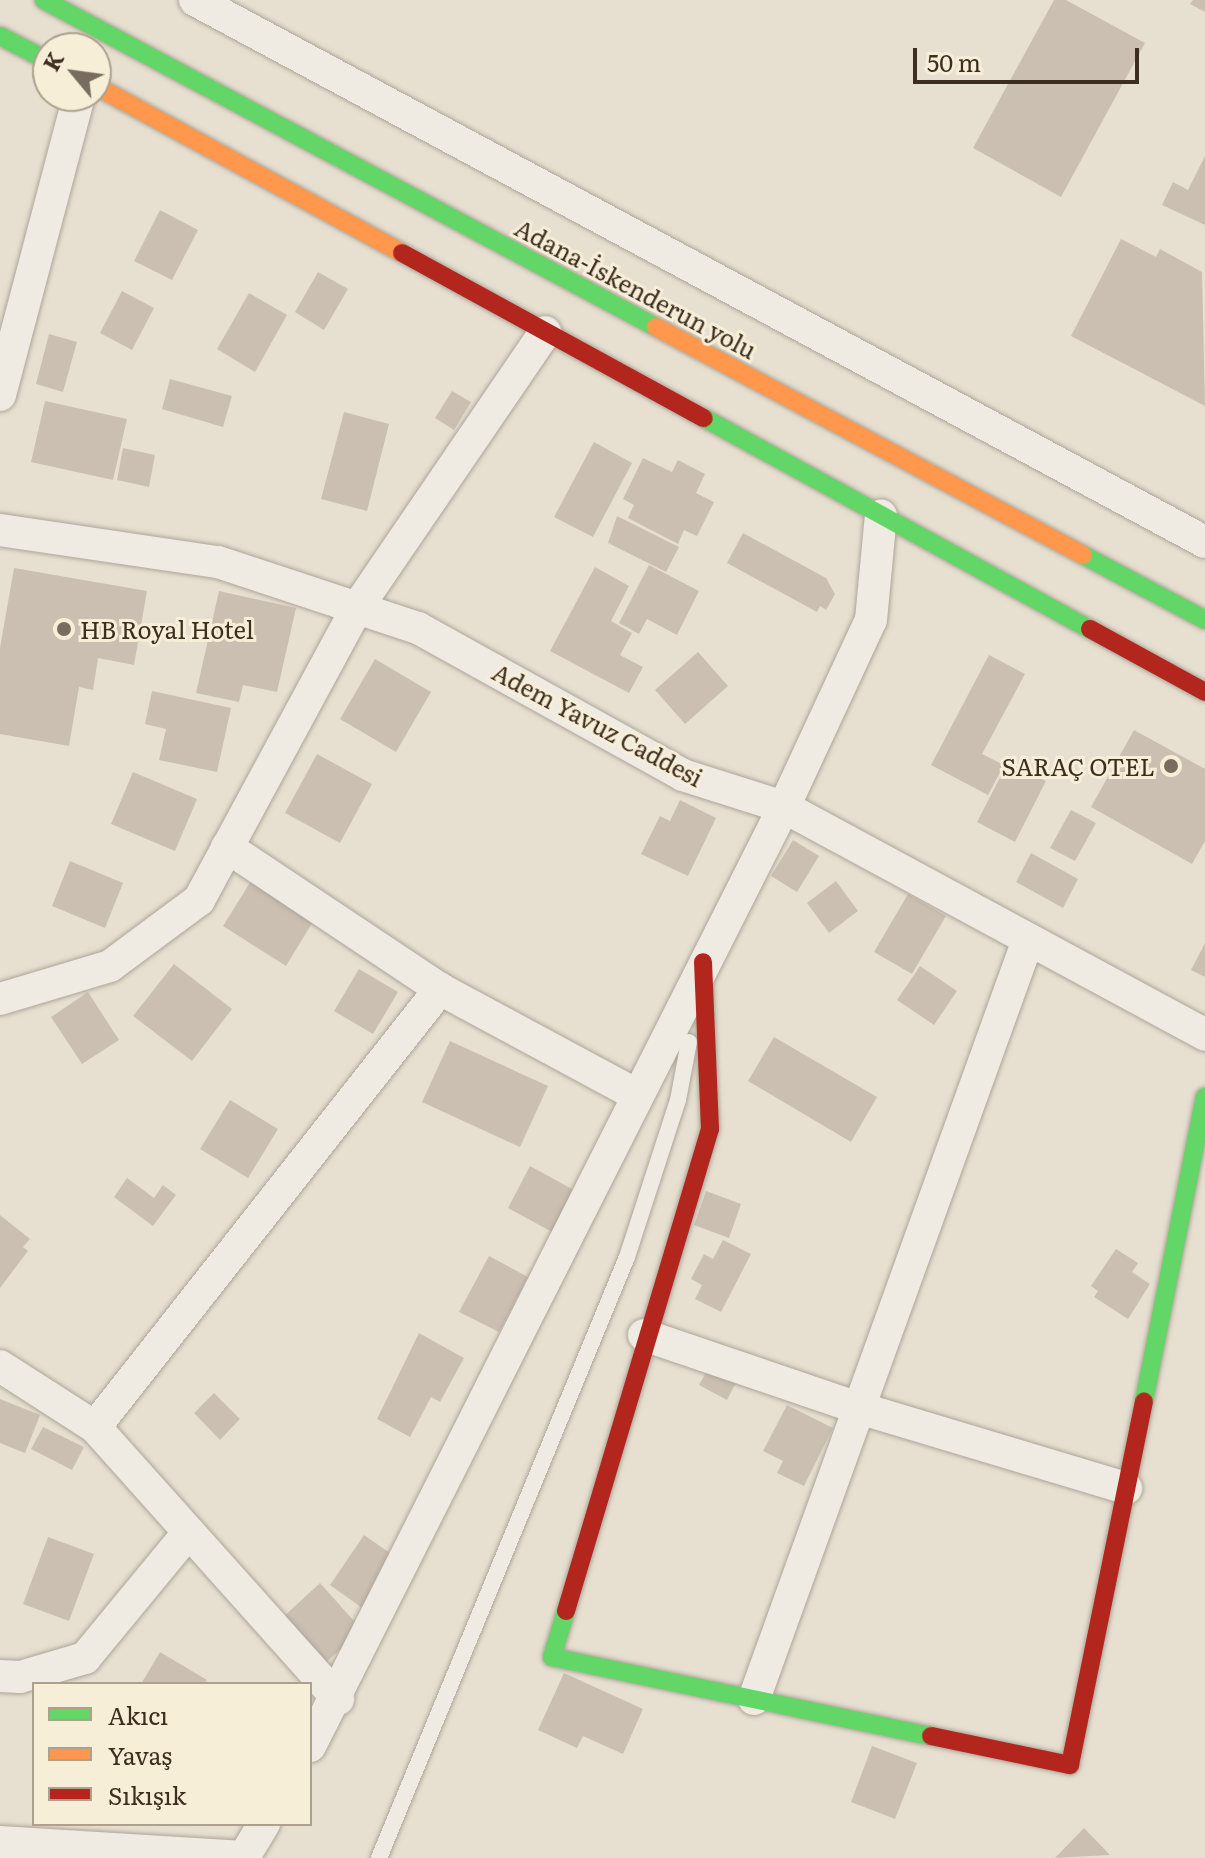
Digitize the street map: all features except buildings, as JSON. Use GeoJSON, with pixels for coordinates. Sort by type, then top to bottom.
{"type":"FeatureCollection","features":[{"type":"Feature","properties":{"kind":"main road","name":"Adana-İskenderun yolu"},"geometry":{"type":"LineString","coordinates":[[44,0],[1205,620]]}},
{"type":"Feature","properties":{"kind":"main road"},"geometry":{"type":"LineString","coordinates":[[0,36],[32,53]]}},
{"type":"Feature","properties":{"kind":"main road"},"geometry":{"type":"LineString","coordinates":[[112,95],[1205,692]]}},
{"type":"Feature","properties":{"kind":"main road"},"geometry":{"type":"LineString","coordinates":[[703,962],[710,1129],[644,1335],[552,1657],[1070,1765],[1205,1097]]}},
{"type":"Feature","properties":{"kind":"street"},"geometry":{"type":"LineString","coordinates":[[195,0],[1205,542]]}},
{"type":"Feature","properties":{"kind":"street"},"geometry":{"type":"LineString","coordinates":[[0,395],[75,112]]}},
{"type":"Feature","properties":{"kind":"street"},"geometry":{"type":"LineString","coordinates":[[0,999],[110,966],[199,900],[357,608],[545,332]]}},
{"type":"Feature","properties":{"kind":"street"},"geometry":{"type":"LineString","coordinates":[[312,1743],[338,1699],[635,1094],[784,807],[871,620],[881,515]]}},
{"type":"Feature","properties":{"kind":"street","name":"Adem Yavuz Caddesi"},"geometry":{"type":"LineString","coordinates":[[0,530],[218,562],[418,628],[683,775],[784,807],[1205,1035]]}},
{"type":"Feature","properties":{"kind":"street"},"geometry":{"type":"LineString","coordinates":[[227,847],[440,989],[635,1094]]}},
{"type":"Feature","properties":{"kind":"street"},"geometry":{"type":"LineString","coordinates":[[754,1699],[1028,940]]}},
{"type":"Feature","properties":{"kind":"street"},"geometry":{"type":"LineString","coordinates":[[95,1427],[440,989]]}},
{"type":"Feature","properties":{"kind":"street"},"geometry":{"type":"LineString","coordinates":[[644,1335],[859,1408],[1126,1488]]}},
{"type":"Feature","properties":{"kind":"street"},"geometry":{"type":"LineString","coordinates":[[0,1366],[95,1427],[338,1699]]}},
{"type":"Feature","properties":{"kind":"street"},"geometry":{"type":"LineString","coordinates":[[0,1676],[20,1677],[85,1658],[188,1533]]}},
{"type":"Feature","properties":{"kind":"street"},"geometry":{"type":"LineString","coordinates":[[0,1842],[244,1857],[263,1826]]}},
{"type":"Feature","properties":{"kind":"lane"},"geometry":{"type":"LineString","coordinates":[[379,1858],[627,1257],[678,1100],[703,962]]}},
{"type":"Feature","properties":{"kind":"traffic: fast"},"geometry":{"type":"LineString","coordinates":[[44,0],[656,327]]}},
{"type":"Feature","properties":{"kind":"traffic: fast"},"geometry":{"type":"LineString","coordinates":[[0,36],[32,53]]}},
{"type":"Feature","properties":{"kind":"traffic: fast"},"geometry":{"type":"LineString","coordinates":[[704,418],[1090,629]]}},
{"type":"Feature","properties":{"kind":"traffic: fast"},"geometry":{"type":"LineString","coordinates":[[1083,555],[1205,620]]}},
{"type":"Feature","properties":{"kind":"traffic: fast"},"geometry":{"type":"LineString","coordinates":[[1144,1401],[1205,1097]]}},
{"type":"Feature","properties":{"kind":"traffic: fast"},"geometry":{"type":"LineString","coordinates":[[566,1611],[552,1657],[931,1736]]}},
{"type":"Feature","properties":{"kind":"traffic: slow"},"geometry":{"type":"LineString","coordinates":[[112,95],[402,253]]}},
{"type":"Feature","properties":{"kind":"traffic: slow"},"geometry":{"type":"LineString","coordinates":[[656,327],[1083,555]]}},
{"type":"Feature","properties":{"kind":"traffic: jam"},"geometry":{"type":"LineString","coordinates":[[402,253],[704,418]]}},
{"type":"Feature","properties":{"kind":"traffic: jam"},"geometry":{"type":"LineString","coordinates":[[1090,629],[1205,692]]}},
{"type":"Feature","properties":{"kind":"traffic: jam"},"geometry":{"type":"LineString","coordinates":[[566,1611],[710,1129],[703,962]]}},
{"type":"Feature","properties":{"kind":"traffic: jam"},"geometry":{"type":"LineString","coordinates":[[931,1736],[1070,1765],[1144,1401]]}},
{"type":"Feature","properties":{"kind":"place","name":"HB Royal Hotel"},"geometry":{"type":"Point","coordinates":[64,629]}},
{"type":"Feature","properties":{"kind":"place","name":"SARAÇ OTEL"},"geometry":{"type":"Point","coordinates":[1171,766]}}]}
